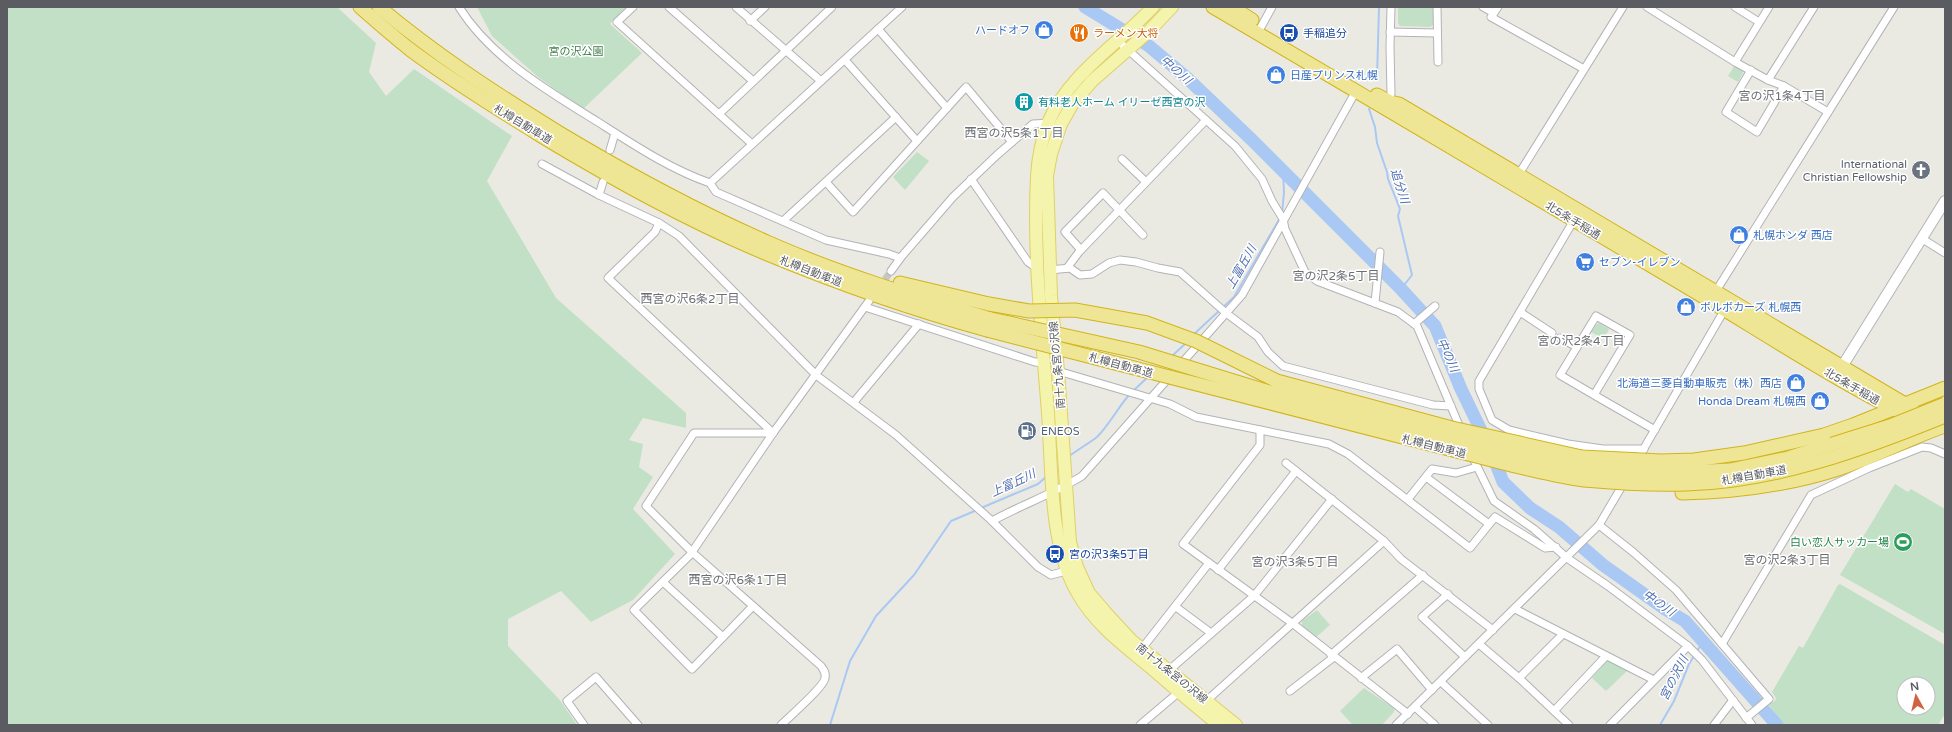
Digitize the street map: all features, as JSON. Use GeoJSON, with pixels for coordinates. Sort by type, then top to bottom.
{"type":"FeatureCollection","features":[{"type":"Feature","properties":{"kind":"highway","name":"札樽自動車道"},"geometry":{"type":"LineString","coordinates":[[360,7],[412,50],[495,108],[608,176],[686,217],[763,253],[882,298],[989,325],[1508,464],[1583,480],[1645,484],[1688,484],[1729,480],[1772,473],[1826,459],[1945,416]]}},
{"type":"Feature","properties":{"kind":"highway","name":"札樽自動車道"},"geometry":{"type":"LineString","coordinates":[[379,7],[413,36],[501,97],[603,159],[696,209],[767,242],[822,264],[989,325],[1138,352],[1266,391],[1554,463],[1602,470],[1672,473],[1730,470],[1788,458],[1890,426],[1945,404]]}},
{"type":"Feature","properties":{"kind":"highway","name":"北5条手稲通"},"geometry":{"type":"LineString","coordinates":[[1214,7],[1356,91],[1387,106],[1399,104],[1516,179],[1574,220],[1725,309],[1839,372],[1905,404],[1942,430]]}},
{"type":"Feature","properties":{"kind":"highway","name":"北5条手稲通"},"geometry":{"type":"LineString","coordinates":[[1232,7],[1387,106]]}},
{"type":"Feature","properties":{"kind":"highway","name":"北5条手稲通"},"geometry":{"type":"LineString","coordinates":[[1516,179],[1716,291],[1839,372],[1892,409],[1942,430]]}},
{"type":"Feature","properties":{"kind":"highway"},"geometry":{"type":"LineString","coordinates":[[822,264],[989,304],[1029,311],[1075,310],[1147,322],[1196,341],[1276,381],[1452,428],[1582,457],[1661,461],[1694,460],[1744,453],[1824,435],[1945,388]]}},
{"type":"Feature","properties":{"kind":"highway"},"geometry":{"type":"LineString","coordinates":[[1583,480],[1642,490],[1682,493],[1724,491],[1800,480],[1839,469],[1942,430]]}},
{"type":"Feature","properties":{"kind":"main road","name":"南十九条宮の沢線"},"geometry":{"type":"LineString","coordinates":[[1154,7],[1073,82],[1049,123],[1040,152],[1037,174],[1044,269],[1058,371],[1072,569],[1076,592],[1096,620],[1139,652],[1202,704],[1219,725]]}},
{"type":"Feature","properties":{"kind":"main road","name":"南十九条宮の沢線"},"geometry":{"type":"LineString","coordinates":[[1072,569],[1059,544],[1053,491],[1044,363],[1044,269],[1047,176],[1051,154],[1061,124],[1073,103],[1092,81],[1148,32],[1172,7]]}},
{"type":"Feature","properties":{"kind":"main road","name":"南十九条宮の沢線"},"geometry":{"type":"LineString","coordinates":[[1165,674],[1179,692],[1236,725]]}},
{"type":"Feature","properties":{"kind":"street"},"geometry":{"type":"LineString","coordinates":[[459,7],[470,24],[499,53],[548,90],[650,155],[710,183],[716,192],[826,240],[889,254],[900,258]]}},
{"type":"Feature","properties":{"kind":"street"},"geometry":{"type":"LineString","coordinates":[[633,7],[617,22],[752,144]]}},
{"type":"Feature","properties":{"kind":"street"},"geometry":{"type":"LineString","coordinates":[[669,7],[753,81]]}},
{"type":"Feature","properties":{"kind":"street"},"geometry":{"type":"LineString","coordinates":[[736,7],[750,21],[821,81]]}},
{"type":"Feature","properties":{"kind":"street"},"geometry":{"type":"LineString","coordinates":[[750,21],[765,7]]}},
{"type":"Feature","properties":{"kind":"street"},"geometry":{"type":"LineString","coordinates":[[718,114],[832,7]]}},
{"type":"Feature","properties":{"kind":"street"},"geometry":{"type":"LineString","coordinates":[[710,183],[902,7]]}},
{"type":"Feature","properties":{"kind":"street"},"geometry":{"type":"LineString","coordinates":[[1261,26],[1272,7]]}},
{"type":"Feature","properties":{"kind":"street"},"geometry":{"type":"LineString","coordinates":[[1387,106],[1391,94],[1391,7]]}},
{"type":"Feature","properties":{"kind":"street"},"geometry":{"type":"LineString","coordinates":[[1437,7],[1436,33],[1438,62]]}},
{"type":"Feature","properties":{"kind":"street"},"geometry":{"type":"LineString","coordinates":[[1483,7],[1496,10],[1491,18],[1584,69]]}},
{"type":"Feature","properties":{"kind":"street"},"geometry":{"type":"LineString","coordinates":[[1516,179],[1623,7]]}},
{"type":"Feature","properties":{"kind":"street"},"geometry":{"type":"LineString","coordinates":[[1647,7],[1736,62],[1768,80],[1784,86],[1828,112]]}},
{"type":"Feature","properties":{"kind":"street"},"geometry":{"type":"LineString","coordinates":[[1735,7],[1759,22]]}},
{"type":"Feature","properties":{"kind":"street"},"geometry":{"type":"LineString","coordinates":[[1736,62],[1769,7]]}},
{"type":"Feature","properties":{"kind":"street"},"geometry":{"type":"LineString","coordinates":[[1768,80],[1814,7]]}},
{"type":"Feature","properties":{"kind":"street"},"geometry":{"type":"LineString","coordinates":[[1716,291],[1894,7]]}},
{"type":"Feature","properties":{"kind":"street"},"geometry":{"type":"LineString","coordinates":[[878,29],[948,108]]}},
{"type":"Feature","properties":{"kind":"street"},"geometry":{"type":"LineString","coordinates":[[1390,32],[1436,33]]}},
{"type":"Feature","properties":{"kind":"street"},"geometry":{"type":"LineString","coordinates":[[1117,40],[1235,146],[1262,179],[1272,201],[1283,219],[1285,229],[1305,272],[1317,281],[1398,312],[1414,324],[1477,467],[1494,500],[1567,558],[1608,586],[1689,647],[1702,660],[1732,700],[1749,716],[1752,725]]}},
{"type":"Feature","properties":{"kind":"street"},"geometry":{"type":"LineString","coordinates":[[844,60],[918,141]]}},
{"type":"Feature","properties":{"kind":"street"},"geometry":{"type":"LineString","coordinates":[[1750,70],[1726,112],[1757,132],[1784,86]]}},
{"type":"Feature","properties":{"kind":"street"},"geometry":{"type":"LineString","coordinates":[[826,182],[853,212],[966,88],[1012,142]]}},
{"type":"Feature","properties":{"kind":"street"},"geometry":{"type":"LineString","coordinates":[[992,521],[1082,476],[1149,398],[1242,295],[1283,219],[1356,91]]}},
{"type":"Feature","properties":{"kind":"street"},"geometry":{"type":"LineString","coordinates":[[783,221],[896,117]]}},
{"type":"Feature","properties":{"kind":"street"},"geometry":{"type":"LineString","coordinates":[[1067,268],[1081,250],[1206,120]]}},
{"type":"Feature","properties":{"kind":"street"},"geometry":{"type":"LineString","coordinates":[[891,272],[900,258],[953,197],[1012,142],[1033,124],[1061,124]]}},
{"type":"Feature","properties":{"kind":"street"},"geometry":{"type":"LineString","coordinates":[[610,150],[615,133]]}},
{"type":"Feature","properties":{"kind":"street"},"geometry":{"type":"LineString","coordinates":[[1122,159],[1146,182]]}},
{"type":"Feature","properties":{"kind":"street"},"geometry":{"type":"LineString","coordinates":[[542,164],[599,195],[659,223],[679,236],[816,375],[854,402],[896,436],[992,521],[1038,566],[1051,575],[1072,569]]}},
{"type":"Feature","properties":{"kind":"street"},"geometry":{"type":"LineString","coordinates":[[971,179],[1028,262],[1044,269],[1070,268],[1080,274],[1092,274],[1109,263],[1120,260],[1180,272],[1214,302],[1258,337],[1268,352],[1283,366],[1432,405],[1451,406]]}},
{"type":"Feature","properties":{"kind":"street"},"geometry":{"type":"LineString","coordinates":[[599,195],[602,182]]}},
{"type":"Feature","properties":{"kind":"street"},"geometry":{"type":"LineString","coordinates":[[1081,250],[1065,232],[1103,193],[1143,235]]}},
{"type":"Feature","properties":{"kind":"street"},"geometry":{"type":"LineString","coordinates":[[1839,372],[1945,201]]}},
{"type":"Feature","properties":{"kind":"street"},"geometry":{"type":"LineString","coordinates":[[1574,220],[1479,381],[1479,389],[1492,420],[1509,430],[1568,444],[1602,449],[1644,449]]}},
{"type":"Feature","properties":{"kind":"street"},"geometry":{"type":"LineString","coordinates":[[659,223],[655,232],[608,278],[773,433]]}},
{"type":"Feature","properties":{"kind":"street"},"geometry":{"type":"LineString","coordinates":[[1921,238],[1945,253]]}},
{"type":"Feature","properties":{"kind":"street"},"geometry":{"type":"LineString","coordinates":[[1375,303],[1380,252]]}},
{"type":"Feature","properties":{"kind":"street"},"geometry":{"type":"LineString","coordinates":[[753,606],[692,669],[634,610],[692,552],[773,433],[867,304],[919,324],[1035,362],[1044,363]]}},
{"type":"Feature","properties":{"kind":"street"},"geometry":{"type":"LineString","coordinates":[[1414,324],[1435,306]]}},
{"type":"Feature","properties":{"kind":"street"},"geometry":{"type":"LineString","coordinates":[[1396,725],[1599,525],[1725,309]]}},
{"type":"Feature","properties":{"kind":"street"},"geometry":{"type":"LineString","coordinates":[[1520,312],[1552,333]]}},
{"type":"Feature","properties":{"kind":"street"},"geometry":{"type":"LineString","coordinates":[[1594,395],[1630,336],[1596,316],[1560,375],[1594,395],[1655,430]]}},
{"type":"Feature","properties":{"kind":"street"},"geometry":{"type":"LineString","coordinates":[[854,402],[919,324]]}},
{"type":"Feature","properties":{"kind":"street"},"geometry":{"type":"LineString","coordinates":[[1560,338],[1577,347]]}},
{"type":"Feature","properties":{"kind":"street"},"geometry":{"type":"LineString","coordinates":[[1058,371],[1170,404],[1196,417],[1329,444],[1348,454],[1470,548],[1495,517],[1545,548],[1556,548]]}},
{"type":"Feature","properties":{"kind":"street"},"geometry":{"type":"LineString","coordinates":[[1260,430],[1260,445],[1183,544],[1292,623],[1408,714]]}},
{"type":"Feature","properties":{"kind":"street"},"geometry":{"type":"LineString","coordinates":[[773,433],[694,433],[646,506],[692,552],[821,666],[825,672],[825,680],[818,689],[781,725]]}},
{"type":"Feature","properties":{"kind":"street"},"geometry":{"type":"LineString","coordinates":[[1722,644],[1811,495],[1869,468],[1922,447],[1931,448],[1945,454]]}},
{"type":"Feature","properties":{"kind":"street"},"geometry":{"type":"LineString","coordinates":[[1286,463],[1384,541],[1402,559],[1493,630]]}},
{"type":"Feature","properties":{"kind":"street"},"geometry":{"type":"LineString","coordinates":[[1408,499],[1432,469],[1456,472],[1477,467]]}},
{"type":"Feature","properties":{"kind":"street"},"geometry":{"type":"LineString","coordinates":[[1218,570],[1296,471]]}},
{"type":"Feature","properties":{"kind":"street"},"geometry":{"type":"LineString","coordinates":[[1426,477],[1489,524]]}},
{"type":"Feature","properties":{"kind":"street"},"geometry":{"type":"LineString","coordinates":[[1165,674],[1254,596],[1332,500]]}},
{"type":"Feature","properties":{"kind":"street"},"geometry":{"type":"LineString","coordinates":[[1599,525],[1633,552],[1676,590],[1769,699],[1749,716]]}},
{"type":"Feature","properties":{"kind":"street"},"geometry":{"type":"LineString","coordinates":[[1202,704],[1384,541]]}},
{"type":"Feature","properties":{"kind":"street"},"geometry":{"type":"LineString","coordinates":[[1139,652],[1176,607],[1209,563]]}},
{"type":"Feature","properties":{"kind":"street"},"geometry":{"type":"LineString","coordinates":[[1290,691],[1333,656],[1423,575]]}},
{"type":"Feature","properties":{"kind":"street"},"geometry":{"type":"LineString","coordinates":[[663,582],[723,637]]}},
{"type":"Feature","properties":{"kind":"street"},"geometry":{"type":"LineString","coordinates":[[1448,594],[1422,617],[1465,657]]}},
{"type":"Feature","properties":{"kind":"street"},"geometry":{"type":"LineString","coordinates":[[1176,607],[1211,633]]}},
{"type":"Feature","properties":{"kind":"street"},"geometry":{"type":"LineString","coordinates":[[1515,609],[1654,680]]}},
{"type":"Feature","properties":{"kind":"street"},"geometry":{"type":"LineString","coordinates":[[1519,678],[1563,634]]}},
{"type":"Feature","properties":{"kind":"street"},"geometry":{"type":"LineString","coordinates":[[1479,644],[1519,678],[1569,725]]}},
{"type":"Feature","properties":{"kind":"street"},"geometry":{"type":"LineString","coordinates":[[1610,725],[1689,647]]}},
{"type":"Feature","properties":{"kind":"street"},"geometry":{"type":"LineString","coordinates":[[1361,678],[1397,649],[1432,690]]}},
{"type":"Feature","properties":{"kind":"street"},"geometry":{"type":"LineString","coordinates":[[1554,711],[1606,656]]}},
{"type":"Feature","properties":{"kind":"street"},"geometry":{"type":"LineString","coordinates":[[584,725],[567,701],[596,677],[638,725]]}},
{"type":"Feature","properties":{"kind":"street"},"geometry":{"type":"LineString","coordinates":[[1441,682],[1488,725]]}},
{"type":"Feature","properties":{"kind":"street"},"geometry":{"type":"LineString","coordinates":[[1140,725],[1179,692]]}},
{"type":"Feature","properties":{"kind":"street"},"geometry":{"type":"LineString","coordinates":[[1714,725],[1732,700]]}},
{"type":"Feature","properties":{"kind":"street"},"geometry":{"type":"LineString","coordinates":[[1415,707],[1435,725]]}},
{"type":"Feature","properties":{"kind":"green space"},"geometry":{"type":"Polygon","coordinates":[[[7,7],[337,7],[376,43],[369,72],[386,96],[414,69],[512,136],[487,181],[556,298],[686,413],[686,428],[643,418],[629,440],[643,444],[639,467],[653,477],[633,509],[675,554],[633,600],[591,622],[561,591],[508,619],[508,646],[559,699],[577,725],[7,725],[7,7]]]}},
{"type":"Feature","properties":{"kind":"green space","name":"宮の沢公園"},"geometry":{"type":"Polygon","coordinates":[[[477,7],[626,7],[610,24],[642,53],[583,109],[538,77],[492,36],[477,7]]]}},
{"type":"Feature","properties":{"kind":"green space"},"geometry":{"type":"Polygon","coordinates":[[[1398,7],[1434,7],[1433,25],[1430,27],[1400,26],[1398,23],[1398,7]]]}},
{"type":"Feature","properties":{"kind":"green space"},"geometry":{"type":"Polygon","coordinates":[[[1735,65],[1743,69],[1743,73],[1738,82],[1728,76],[1735,65]]]}},
{"type":"Feature","properties":{"kind":"green space"},"geometry":{"type":"Polygon","coordinates":[[[917,152],[929,161],[905,190],[893,177],[917,152]]]}},
{"type":"Feature","properties":{"kind":"green space"},"geometry":{"type":"Polygon","coordinates":[[[1599,323],[1609,329],[1604,339],[1591,332],[1599,323]]]}},
{"type":"Feature","properties":{"kind":"green space","name":"白い恋人サッカー場"},"geometry":{"type":"Polygon","coordinates":[[[1895,484],[1908,492],[1911,489],[1945,509],[1945,634],[1840,575],[1895,484]]]}},
{"type":"Feature","properties":{"kind":"green space"},"geometry":{"type":"Polygon","coordinates":[[[1840,584],[1945,645],[1945,714],[1938,725],[1784,725],[1768,704],[1775,701],[1776,698],[1772,692],[1799,646],[1803,648],[1838,585],[1840,584]]]}},
{"type":"Feature","properties":{"kind":"green space"},"geometry":{"type":"Polygon","coordinates":[[[1317,610],[1330,625],[1315,638],[1302,625],[1302,621],[1317,610]]]}},
{"type":"Feature","properties":{"kind":"green space"},"geometry":{"type":"Polygon","coordinates":[[[1608,660],[1628,670],[1606,691],[1592,678],[1608,660]]]}},
{"type":"Feature","properties":{"kind":"green space"},"geometry":{"type":"Polygon","coordinates":[[[1364,688],[1395,709],[1382,725],[1353,725],[1340,711],[1364,688]]]}},
{"type":"Feature","properties":{"kind":"waterway","name":"中の川"},"geometry":{"type":"LineString","coordinates":[[1085,7],[1149,46],[1187,78],[1252,140],[1401,289],[1435,326],[1461,389],[1491,451],[1503,482],[1530,508],[1559,527],[1603,565],[1665,609],[1685,621],[1777,725]]}},
{"type":"Feature","properties":{"kind":"waterway","name":"追分川"},"geometry":{"type":"LineString","coordinates":[[1377,78],[1379,7]]}},
{"type":"Feature","properties":{"kind":"waterway","name":"追分川"},"geometry":{"type":"LineString","coordinates":[[1369,109],[1388,179],[1400,209],[1398,216],[1412,275],[1401,289]]}},
{"type":"Feature","properties":{"kind":"waterway","name":"上富丘川"},"geometry":{"type":"LineString","coordinates":[[1282,214],[1284,192],[1283,172]]}},
{"type":"Feature","properties":{"kind":"waterway","name":"上富丘川"},"geometry":{"type":"LineString","coordinates":[[1193,335],[1234,297],[1280,218]]}},
{"type":"Feature","properties":{"kind":"waterway","name":"上富丘川"},"geometry":{"type":"LineString","coordinates":[[1172,356],[1186,343]]}},
{"type":"Feature","properties":{"kind":"waterway","name":"上富丘川"},"geometry":{"type":"LineString","coordinates":[[1133,391],[1149,376]]}},
{"type":"Feature","properties":{"kind":"waterway","name":"上富丘川"},"geometry":{"type":"LineString","coordinates":[[1068,457],[1097,437],[1130,394]]}},
{"type":"Feature","properties":{"kind":"waterway","name":"上富丘川"},"geometry":{"type":"LineString","coordinates":[[981,508],[1038,484],[1047,476]]}},
{"type":"Feature","properties":{"kind":"waterway","name":"上富丘川"},"geometry":{"type":"LineString","coordinates":[[830,725],[850,661],[876,616],[914,575],[951,521],[977,510]]}},
{"type":"Feature","properties":{"kind":"waterway","name":"宮の沢川"},"geometry":{"type":"LineString","coordinates":[[1660,725],[1674,701],[1689,664],[1704,640]]}},
{"type":"Feature","properties":{"kind":"tunnel"},"geometry":{"type":"LineString","coordinates":[[879,288],[891,271]]}},
{"type":"Feature","properties":{"kind":"place","name":"ハードオフ"},"geometry":{"type":"Point","coordinates":[1044,30]}},
{"type":"Feature","properties":{"kind":"place","name":"ラーメン大将"},"geometry":{"type":"Point","coordinates":[1079,33]}},
{"type":"Feature","properties":{"kind":"place","name":"手稲追分"},"geometry":{"type":"Point","coordinates":[1289,33]}},
{"type":"Feature","properties":{"kind":"place","name":"日産プリンス札幌"},"geometry":{"type":"Point","coordinates":[1276,75]}},
{"type":"Feature","properties":{"kind":"place","name":"有料老人ホーム イリーゼ西宮の沢"},"geometry":{"type":"Point","coordinates":[1024,102]}},
{"type":"Feature","properties":{"kind":"place","name":"International Christian Fellowship"},"geometry":{"type":"Point","coordinates":[1921,170]}},
{"type":"Feature","properties":{"kind":"place","name":"札幌ホンダ 西店"},"geometry":{"type":"Point","coordinates":[1739,235]}},
{"type":"Feature","properties":{"kind":"place","name":"セブン-イレブン"},"geometry":{"type":"Point","coordinates":[1585,262]}},
{"type":"Feature","properties":{"kind":"place","name":"ボルボカーズ 札幌西"},"geometry":{"type":"Point","coordinates":[1686,307]}},
{"type":"Feature","properties":{"kind":"place","name":"北海道三菱自動車販売（株）西店"},"geometry":{"type":"Point","coordinates":[1796,383]}},
{"type":"Feature","properties":{"kind":"place","name":"Honda Dream 札幌西"},"geometry":{"type":"Point","coordinates":[1820,401]}},
{"type":"Feature","properties":{"kind":"place","name":"ENEOS"},"geometry":{"type":"Point","coordinates":[1027,431]}},
{"type":"Feature","properties":{"kind":"place","name":"白い恋人サッカー場"},"geometry":{"type":"Point","coordinates":[1903,542]}},
{"type":"Feature","properties":{"kind":"place","name":"宮の沢3条5丁目"},"geometry":{"type":"Point","coordinates":[1055,554]}},
{"type":"Feature","properties":{"kind":"district","name":"宮の沢1条4丁目"},"geometry":{"type":"Point","coordinates":[1782,96]}},
{"type":"Feature","properties":{"kind":"district","name":"西宮の沢5条1丁目"},"geometry":{"type":"Point","coordinates":[1014,133]}},
{"type":"Feature","properties":{"kind":"district","name":"宮の沢2条5丁目"},"geometry":{"type":"Point","coordinates":[1336,276]}},
{"type":"Feature","properties":{"kind":"district","name":"西宮の沢6条2丁目"},"geometry":{"type":"Point","coordinates":[690,299]}},
{"type":"Feature","properties":{"kind":"district","name":"宮の沢2条4丁目"},"geometry":{"type":"Point","coordinates":[1581,341]}},
{"type":"Feature","properties":{"kind":"district","name":"宮の沢2条3丁目"},"geometry":{"type":"Point","coordinates":[1787,560]}},
{"type":"Feature","properties":{"kind":"district","name":"宮の沢3条5丁目"},"geometry":{"type":"Point","coordinates":[1295,562]}},
{"type":"Feature","properties":{"kind":"district","name":"西宮の沢6条1丁目"},"geometry":{"type":"Point","coordinates":[738,580]}}]}
